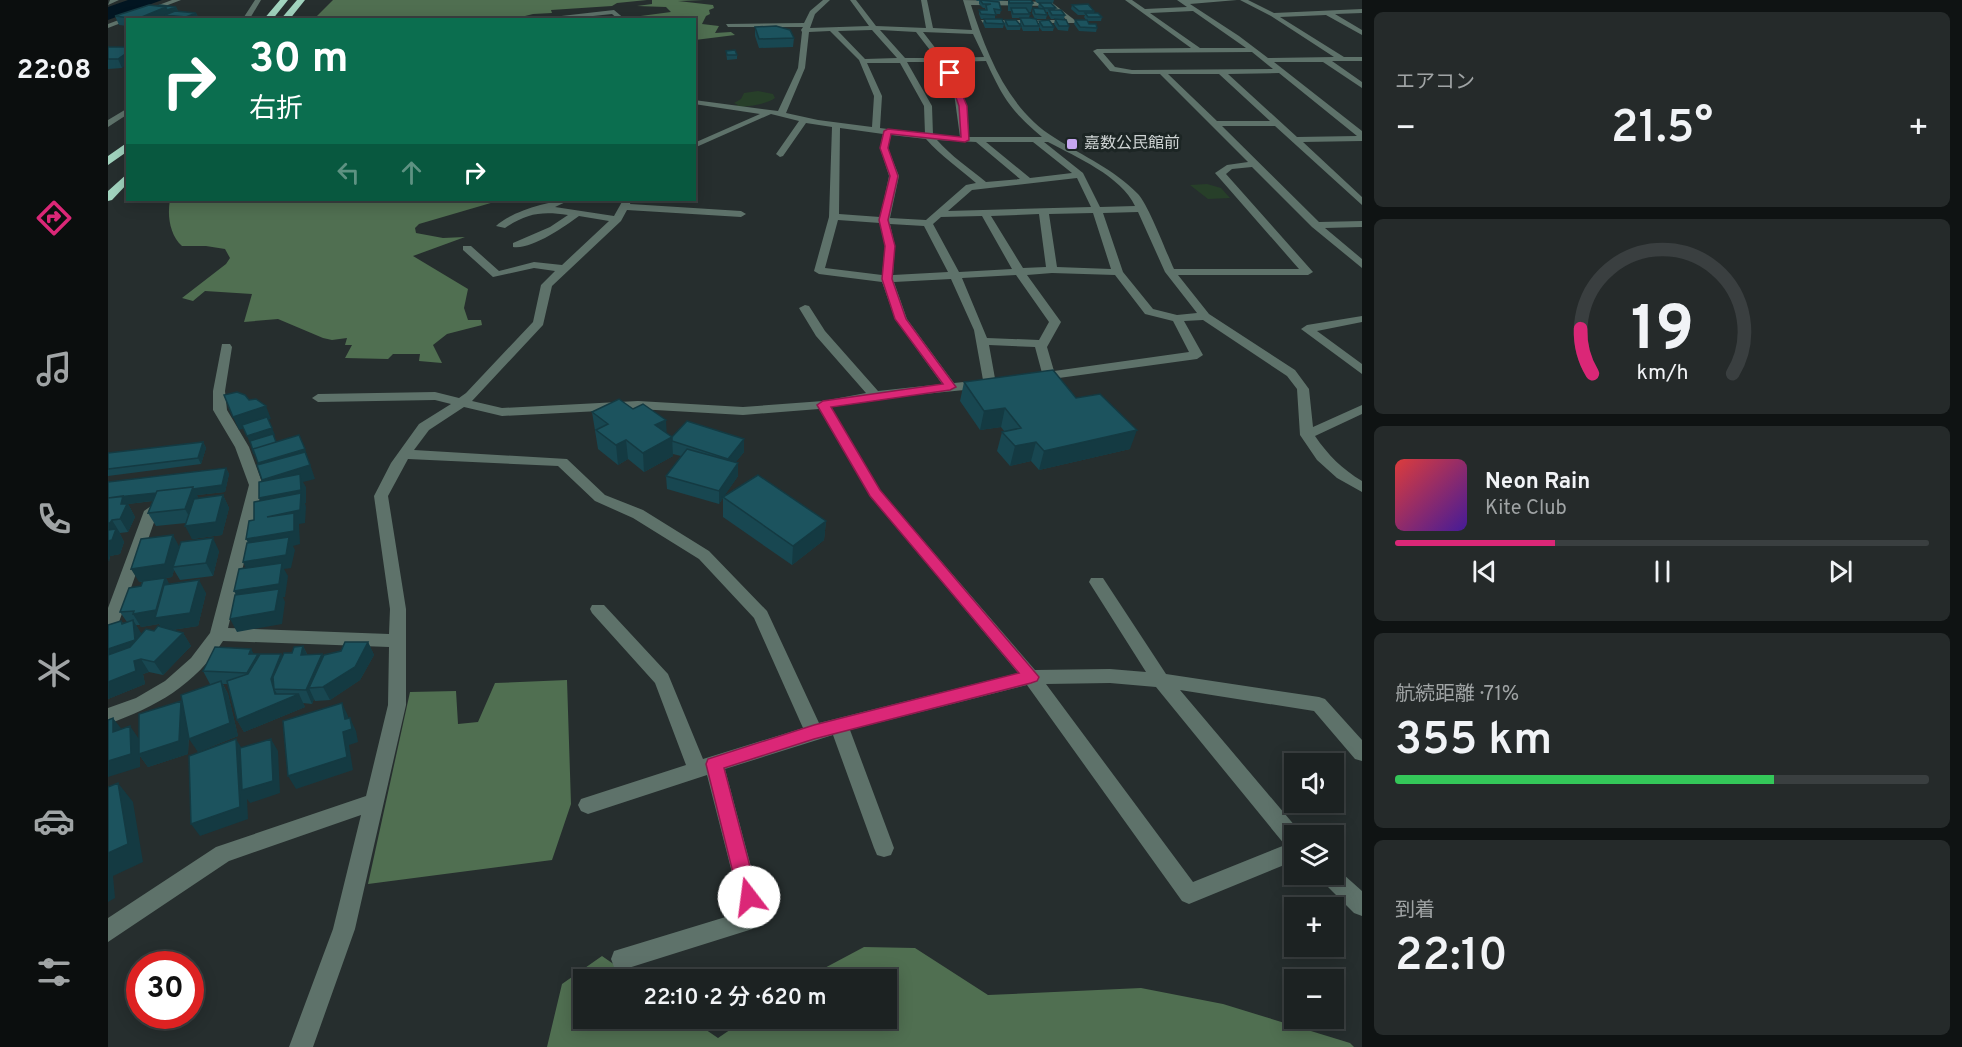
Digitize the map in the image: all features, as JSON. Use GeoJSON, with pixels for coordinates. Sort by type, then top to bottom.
{"type":"FeatureCollection","features":[{"type":"Feature","properties":{"kind":"highway"},"geometry":{"type":"LineString","coordinates":[[269,18],[284,0]]}},
{"type":"Feature","properties":{"kind":"highway"},"geometry":{"type":"LineString","coordinates":[[286,18],[301,0]]}},
{"type":"Feature","properties":{"kind":"highway"},"geometry":{"type":"LineString","coordinates":[[108,162],[126,148]]}},
{"type":"Feature","properties":{"kind":"highway"},"geometry":{"type":"LineString","coordinates":[[108,198],[126,178]]}},
{"type":"Feature","properties":{"kind":"street"},"geometry":{"type":"LineString","coordinates":[[108,3],[116,0]]}},
{"type":"Feature","properties":{"kind":"street"},"geometry":{"type":"LineString","coordinates":[[130,18],[178,0]]}},
{"type":"Feature","properties":{"kind":"street"},"geometry":{"type":"LineString","coordinates":[[246,18],[258,0]]}},
{"type":"Feature","properties":{"kind":"street"},"geometry":{"type":"LineString","coordinates":[[781,114],[803,63],[805,27],[818,6],[827,0]]}},
{"type":"Feature","properties":{"kind":"street"},"geometry":{"type":"LineString","coordinates":[[853,0],[873,28],[902,59],[928,106],[929,137],[946,156],[961,165],[983,185]]}},
{"type":"Feature","properties":{"kind":"street"},"geometry":{"type":"LineString","coordinates":[[924,0],[930,31]]}},
{"type":"Feature","properties":{"kind":"street"},"geometry":{"type":"LineString","coordinates":[[1128,0],[1198,50]]}},
{"type":"Feature","properties":{"kind":"street"},"geometry":{"type":"LineString","coordinates":[[1181,1],[1234,0]]}},
{"type":"Feature","properties":{"kind":"street"},"geometry":{"type":"LineString","coordinates":[[1243,0],[1273,15],[1342,59]]}},
{"type":"Feature","properties":{"kind":"street"},"geometry":{"type":"LineString","coordinates":[[972,21],[1074,22],[1051,4],[966,1],[972,21],[976,32],[1007,98],[1027,120],[1050,139],[1110,173],[1136,198],[1170,272],[1205,316],[1291,373],[1303,389],[1307,435],[1322,457],[1342,475],[1362,487]]}},
{"type":"Feature","properties":{"kind":"street"},"geometry":{"type":"LineString","coordinates":[[1181,1],[1253,50],[1362,136]]}},
{"type":"Feature","properties":{"kind":"street"},"geometry":{"type":"LineString","coordinates":[[1144,11],[1194,9]]}},
{"type":"Feature","properties":{"kind":"street"},"geometry":{"type":"LineString","coordinates":[[1273,15],[1362,10]]}},
{"type":"Feature","properties":{"kind":"street"},"geometry":{"type":"LineString","coordinates":[[559,18],[614,12],[621,18]]}},
{"type":"Feature","properties":{"kind":"street"},"geometry":{"type":"LineString","coordinates":[[1328,12],[1362,33]]}},
{"type":"Feature","properties":{"kind":"street"},"geometry":{"type":"LineString","coordinates":[[108,26],[126,19]]}},
{"type":"Feature","properties":{"kind":"street"},"geometry":{"type":"LineString","coordinates":[[728,25],[976,32]]}},
{"type":"Feature","properties":{"kind":"street"},"geometry":{"type":"LineString","coordinates":[[832,29],[863,61],[878,96],[876,130]]}},
{"type":"Feature","properties":{"kind":"street"},"geometry":{"type":"LineString","coordinates":[[919,31],[943,59],[957,87],[963,106],[965,140]]}},
{"type":"Feature","properties":{"kind":"street"},"geometry":{"type":"LineString","coordinates":[[1253,50],[1097,51],[1113,69],[1132,72],[1281,71]]}},
{"type":"Feature","properties":{"kind":"street"},"geometry":{"type":"LineString","coordinates":[[863,61],[989,59]]}},
{"type":"Feature","properties":{"kind":"street"},"geometry":{"type":"LineString","coordinates":[[1324,59],[1362,86]]}},
{"type":"Feature","properties":{"kind":"street"},"geometry":{"type":"LineString","coordinates":[[1266,60],[1362,59]]}},
{"type":"Feature","properties":{"kind":"street"},"geometry":{"type":"LineString","coordinates":[[1162,72],[1316,225],[1362,265]]}},
{"type":"Feature","properties":{"kind":"street"},"geometry":{"type":"LineString","coordinates":[[1222,72],[1362,202]]}},
{"type":"Feature","properties":{"kind":"street"},"geometry":{"type":"LineString","coordinates":[[696,102],[771,112],[836,126],[929,137],[965,140],[1050,139]]}},
{"type":"Feature","properties":{"kind":"street"},"geometry":{"type":"LineString","coordinates":[[108,124],[126,111]]}},
{"type":"Feature","properties":{"kind":"street"},"geometry":{"type":"LineString","coordinates":[[696,145],[771,112]]}},
{"type":"Feature","properties":{"kind":"street"},"geometry":{"type":"LineString","coordinates":[[780,154],[804,120]]}},
{"type":"Feature","properties":{"kind":"street"},"geometry":{"type":"LineString","coordinates":[[1214,124],[1277,123]]}},
{"type":"Feature","properties":{"kind":"street"},"geometry":{"type":"LineString","coordinates":[[836,126],[834,217],[819,271],[887,279],[1052,270],[1118,272]]}},
{"type":"Feature","properties":{"kind":"street"},"geometry":{"type":"LineString","coordinates":[[888,131],[884,148],[894,176],[884,220],[890,246],[887,279],[901,319],[950,387]]}},
{"type":"Feature","properties":{"kind":"street"},"geometry":{"type":"LineString","coordinates":[[1295,140],[1362,136]]}},
{"type":"Feature","properties":{"kind":"street"},"geometry":{"type":"LineString","coordinates":[[978,140],[1029,181]]}},
{"type":"Feature","properties":{"kind":"street"},"geometry":{"type":"LineString","coordinates":[[1035,140],[1080,176],[1096,208],[1118,272],[1149,312],[1177,318],[1205,316]]}},
{"type":"Feature","properties":{"kind":"street"},"geometry":{"type":"LineString","coordinates":[[1170,272],[1308,272],[1220,173],[1230,167],[1253,164]]}},
{"type":"Feature","properties":{"kind":"street"},"geometry":{"type":"LineString","coordinates":[[834,217],[928,223],[969,187],[1080,176]]}},
{"type":"Feature","properties":{"kind":"street"},"geometry":{"type":"LineString","coordinates":[[501,226],[510,220],[563,201]]}},
{"type":"Feature","properties":{"kind":"street"},"geometry":{"type":"LineString","coordinates":[[302,1047],[344,929],[397,705],[398,609],[381,496],[404,454],[424,427],[471,396],[539,323],[547,285],[617,219],[625,203],[741,214]]}},
{"type":"Feature","properties":{"kind":"street"},"geometry":{"type":"LineString","coordinates":[[540,208],[617,219]]}},
{"type":"Feature","properties":{"kind":"street"},"geometry":{"type":"LineString","coordinates":[[938,214],[1096,208],[1141,209]]}},
{"type":"Feature","properties":{"kind":"street"},"geometry":{"type":"LineString","coordinates":[[1043,210],[1052,270]]}},
{"type":"Feature","properties":{"kind":"street"},"geometry":{"type":"LineString","coordinates":[[518,245],[554,229],[577,213]]}},
{"type":"Feature","properties":{"kind":"street"},"geometry":{"type":"LineString","coordinates":[[985,213],[1020,273],[1055,322],[1041,347],[1049,375]]}},
{"type":"Feature","properties":{"kind":"street"},"geometry":{"type":"LineString","coordinates":[[318,398],[435,396],[502,412],[638,405],[743,411],[823,405],[875,396],[995,383],[980,330],[928,223]]}},
{"type":"Feature","properties":{"kind":"street"},"geometry":{"type":"LineString","coordinates":[[1316,225],[1362,224]]}},
{"type":"Feature","properties":{"kind":"street"},"geometry":{"type":"LineString","coordinates":[[467,248],[497,275],[534,266],[564,269]]}},
{"type":"Feature","properties":{"kind":"street"},"geometry":{"type":"LineString","coordinates":[[805,308],[820,333],[875,396]]}},
{"type":"Feature","properties":{"kind":"street"},"geometry":{"type":"LineString","coordinates":[[1020,380],[1197,355],[1177,318]]}},
{"type":"Feature","properties":{"kind":"street"},"geometry":{"type":"LineString","coordinates":[[1362,319],[1307,329],[1362,370]]}},
{"type":"Feature","properties":{"kind":"street"},"geometry":{"type":"LineString","coordinates":[[982,341],[1043,344]]}},
{"type":"Feature","properties":{"kind":"street"},"geometry":{"type":"LineString","coordinates":[[108,716],[139,705],[190,673],[207,654],[218,634],[256,485],[242,447],[220,410],[219,390],[226,347]]}},
{"type":"Feature","properties":{"kind":"street"},"geometry":{"type":"LineString","coordinates":[[823,405],[875,493],[1031,677],[1189,894],[1284,855]]}},
{"type":"Feature","properties":{"kind":"street"},"geometry":{"type":"LineString","coordinates":[[1307,435],[1362,409]]}},
{"type":"Feature","properties":{"kind":"street"},"geometry":{"type":"LineString","coordinates":[[404,454],[562,462],[600,498],[638,514],[704,555],[761,615],[814,732]]}},
{"type":"Feature","properties":{"kind":"street"},"geometry":{"type":"LineString","coordinates":[[108,623],[111,622],[152,511]]}},
{"type":"Feature","properties":{"kind":"street"},"geometry":{"type":"LineString","coordinates":[[1096,582],[1161,680],[1284,828]]}},
{"type":"Feature","properties":{"kind":"street"},"geometry":{"type":"LineString","coordinates":[[598,609],[662,679],[706,767],[754,919],[622,959]]}},
{"type":"Feature","properties":{"kind":"street"},"geometry":{"type":"LineString","coordinates":[[218,634],[398,641]]}},
{"type":"Feature","properties":{"kind":"street"},"geometry":{"type":"LineString","coordinates":[[588,805],[814,732],[1031,677],[1110,676],[1161,680],[1319,704],[1362,753]]}},
{"type":"Feature","properties":{"kind":"street"},"geometry":{"type":"LineString","coordinates":[[839,725],[884,848]]}},
{"type":"Feature","properties":{"kind":"street"},"geometry":{"type":"LineString","coordinates":[[108,931],[223,854],[374,802]]}},
{"type":"Feature","properties":{"kind":"street"},"geometry":{"type":"LineString","coordinates":[[1340,885],[1362,906]]}},
{"type":"Feature","properties":{"kind":"green space"},"geometry":{"type":"Polygon","coordinates":[[[333,0],[647,0],[617,3],[612,6],[551,10],[552,13],[517,18],[315,18],[333,0]]]}},
{"type":"Feature","properties":{"kind":"green space"},"geometry":{"type":"Polygon","coordinates":[[[652,0],[704,0],[678,1],[713,5],[714,8],[709,10],[710,14],[706,16],[702,24],[719,26],[715,33],[731,32],[735,35],[696,40],[696,18],[633,17],[671,12],[666,7],[637,6],[652,4],[652,0]]]}},
{"type":"Feature","properties":{"kind":"green space"},"geometry":{"type":"Polygon","coordinates":[[[758,91],[773,94],[775,98],[755,105],[733,107],[738,105],[734,103],[741,99],[744,93],[758,91]]]}},
{"type":"Feature","properties":{"kind":"green space"},"geometry":{"type":"Polygon","coordinates":[[[1207,184],[1221,188],[1230,198],[1208,199],[1190,185],[1207,184]]]}},
{"type":"Feature","properties":{"kind":"green space"},"geometry":{"type":"Polygon","coordinates":[[[170,201],[498,201],[419,224],[415,228],[416,233],[443,238],[465,237],[413,256],[468,289],[464,308],[468,320],[481,320],[482,325],[447,334],[433,345],[442,363],[419,361],[420,354],[393,354],[388,359],[345,358],[352,345],[345,345],[347,338],[332,340],[323,338],[278,319],[244,322],[252,294],[205,291],[193,301],[182,298],[226,264],[230,258],[225,249],[182,246],[170,225],[170,201]]]}},
{"type":"Feature","properties":{"kind":"green space"},"geometry":{"type":"Polygon","coordinates":[[[567,680],[571,804],[552,860],[368,884],[410,692],[456,691],[458,724],[478,722],[495,683],[567,680]]]}},
{"type":"Feature","properties":{"kind":"green space"},"geometry":{"type":"Polygon","coordinates":[[[864,947],[915,948],[988,995],[1141,988],[1223,1004],[1284,1023],[1284,1029],[1304,1029],[1350,1043],[1354,1047],[547,1047],[562,984],[573,976],[573,1029],[705,1029],[718,1038],[731,1029],[897,1029],[897,969],[823,969],[864,947]]]}},
{"type":"Feature","properties":{"kind":"green space"},"geometry":{"type":"Polygon","coordinates":[[[602,956],[621,969],[583,969],[602,956]]]}},
{"type":"Feature","properties":{"kind":"water"},"geometry":{"type":"Polygon","coordinates":[[[128,0],[162,0],[108,20],[108,7],[128,0]]]}},
{"type":"Feature","properties":{"kind":"building"},"geometry":{"type":"Polygon","coordinates":[[[980,0],[999,2],[1001,10],[994,9],[996,15],[981,14],[979,10],[987,10],[986,5],[991,4],[983,4],[980,0]]]}},
{"type":"Feature","properties":{"kind":"building"},"geometry":{"type":"Polygon","coordinates":[[[1009,0],[1031,0],[1033,3],[1009,3],[1009,0]]]}},
{"type":"Feature","properties":{"kind":"building"},"geometry":{"type":"Polygon","coordinates":[[[1039,3],[1051,3],[1056,8],[1044,8],[1039,3]]]}},
{"type":"Feature","properties":{"kind":"building"},"geometry":{"type":"Polygon","coordinates":[[[1088,4],[1094,11],[1079,11],[1072,5],[1088,4]]]}},
{"type":"Feature","properties":{"kind":"building"},"geometry":{"type":"Polygon","coordinates":[[[149,5],[166,7],[139,18],[115,16],[149,5]]]}},
{"type":"Feature","properties":{"kind":"building"},"geometry":{"type":"Polygon","coordinates":[[[157,6],[176,7],[167,10],[166,7],[157,6]]]}},
{"type":"Feature","properties":{"kind":"building"},"geometry":{"type":"Polygon","coordinates":[[[1011,8],[1026,8],[1030,14],[1013,14],[1011,8]]]}},
{"type":"Feature","properties":{"kind":"building"},"geometry":{"type":"Polygon","coordinates":[[[1033,8],[1044,9],[1047,15],[1035,14],[1033,8]]]}},
{"type":"Feature","properties":{"kind":"building"},"geometry":{"type":"Polygon","coordinates":[[[1049,10],[1061,10],[1065,15],[1052,15],[1049,10]]]}},
{"type":"Feature","properties":{"kind":"building"},"geometry":{"type":"Polygon","coordinates":[[[175,11],[196,13],[186,17],[165,15],[175,11]]]}},
{"type":"Feature","properties":{"kind":"building"},"geometry":{"type":"Polygon","coordinates":[[[1085,13],[1098,13],[1102,17],[1088,17],[1085,13]]]}},
{"type":"Feature","properties":{"kind":"building"},"geometry":{"type":"Polygon","coordinates":[[[1020,18],[1036,19],[1039,26],[1024,26],[1020,18]]]}},
{"type":"Feature","properties":{"kind":"building"},"geometry":{"type":"Polygon","coordinates":[[[984,19],[1002,19],[1004,24],[986,23],[984,19]]]}},
{"type":"Feature","properties":{"kind":"building"},"geometry":{"type":"Polygon","coordinates":[[[1055,19],[1066,20],[1069,26],[1059,26],[1055,19]]]}},
{"type":"Feature","properties":{"kind":"building"},"geometry":{"type":"Polygon","coordinates":[[[1005,20],[1016,20],[1021,26],[1008,26],[1005,20]]]}},
{"type":"Feature","properties":{"kind":"building"},"geometry":{"type":"Polygon","coordinates":[[[1049,20],[1054,27],[1043,27],[1039,21],[1049,20]]]}},
{"type":"Feature","properties":{"kind":"building"},"geometry":{"type":"Polygon","coordinates":[[[1075,20],[1087,20],[1089,24],[1096,24],[1097,28],[1080,27],[1075,20]]]}},
{"type":"Feature","properties":{"kind":"building"},"geometry":{"type":"Polygon","coordinates":[[[776,26],[790,30],[794,38],[759,39],[755,27],[776,26]]]}},
{"type":"Feature","properties":{"kind":"building"},"geometry":{"type":"Polygon","coordinates":[[[108,47],[126,47],[126,53],[118,59],[108,59],[108,47]]]}},
{"type":"Feature","properties":{"kind":"building"},"geometry":{"type":"Polygon","coordinates":[[[735,50],[737,55],[727,55],[726,51],[735,50]]]}},
{"type":"Feature","properties":{"kind":"building"},"geometry":{"type":"Polygon","coordinates":[[[1053,370],[1076,398],[1100,394],[1137,430],[1044,451],[1036,442],[1015,446],[1002,432],[1021,428],[1005,408],[984,411],[964,382],[1053,370]]]}},
{"type":"Feature","properties":{"kind":"building"},"geometry":{"type":"Polygon","coordinates":[[[237,392],[245,395],[249,400],[256,399],[266,406],[233,417],[224,395],[237,392]]]}},
{"type":"Feature","properties":{"kind":"building"},"geometry":{"type":"Polygon","coordinates":[[[619,399],[633,409],[643,404],[666,420],[655,425],[672,437],[643,453],[626,440],[616,445],[596,430],[608,424],[592,412],[619,399]]]}},
{"type":"Feature","properties":{"kind":"building"},"geometry":{"type":"Polygon","coordinates":[[[267,417],[272,428],[247,436],[242,425],[267,417]]]}},
{"type":"Feature","properties":{"kind":"building"},"geometry":{"type":"Polygon","coordinates":[[[687,421],[744,439],[728,459],[672,441],[672,437],[687,421]]]}},
{"type":"Feature","properties":{"kind":"building"},"geometry":{"type":"Polygon","coordinates":[[[273,434],[276,442],[253,449],[254,454],[250,441],[273,434]]]}},
{"type":"Feature","properties":{"kind":"building"},"geometry":{"type":"Polygon","coordinates":[[[299,435],[305,449],[258,463],[253,449],[299,435]]]}},
{"type":"Feature","properties":{"kind":"building"},"geometry":{"type":"Polygon","coordinates":[[[203,442],[198,458],[108,469],[108,453],[203,442]]]}},
{"type":"Feature","properties":{"kind":"building"},"geometry":{"type":"Polygon","coordinates":[[[687,449],[738,463],[719,491],[666,476],[687,449]]]}},
{"type":"Feature","properties":{"kind":"building"},"geometry":{"type":"Polygon","coordinates":[[[305,452],[310,465],[262,480],[257,465],[305,452]]]}},
{"type":"Feature","properties":{"kind":"building"},"geometry":{"type":"Polygon","coordinates":[[[226,468],[222,485],[108,498],[108,482],[226,468]]]}},
{"type":"Feature","properties":{"kind":"building"},"geometry":{"type":"Polygon","coordinates":[[[300,474],[301,490],[259,498],[259,482],[300,474]]]}},
{"type":"Feature","properties":{"kind":"building"},"geometry":{"type":"Polygon","coordinates":[[[758,475],[826,521],[793,546],[723,497],[758,475]]]}},
{"type":"Feature","properties":{"kind":"building"},"geometry":{"type":"Polygon","coordinates":[[[193,487],[185,509],[148,513],[157,491],[193,487]]]}},
{"type":"Feature","properties":{"kind":"building"},"geometry":{"type":"Polygon","coordinates":[[[301,493],[300,510],[267,517],[294,513],[294,531],[246,539],[249,521],[254,520],[254,502],[301,493]]]}},
{"type":"Feature","properties":{"kind":"building"},"geometry":{"type":"Polygon","coordinates":[[[223,495],[216,522],[185,526],[194,499],[223,495]]]}},
{"type":"Feature","properties":{"kind":"building"},"geometry":{"type":"Polygon","coordinates":[[[123,496],[121,504],[127,504],[120,519],[108,523],[108,498],[123,496]]]}},
{"type":"Feature","properties":{"kind":"building"},"geometry":{"type":"Polygon","coordinates":[[[116,529],[112,540],[108,541],[108,530],[116,529]]]}},
{"type":"Feature","properties":{"kind":"building"},"geometry":{"type":"Polygon","coordinates":[[[173,535],[165,564],[131,569],[141,539],[173,535]]]}},
{"type":"Feature","properties":{"kind":"building"},"geometry":{"type":"Polygon","coordinates":[[[289,537],[286,555],[243,562],[247,543],[289,537]]]}},
{"type":"Feature","properties":{"kind":"building"},"geometry":{"type":"Polygon","coordinates":[[[213,538],[206,563],[173,567],[181,542],[213,538]]]}},
{"type":"Feature","properties":{"kind":"building"},"geometry":{"type":"Polygon","coordinates":[[[282,563],[279,584],[234,591],[239,569],[282,563]]]}},
{"type":"Feature","properties":{"kind":"building"},"geometry":{"type":"Polygon","coordinates":[[[165,578],[156,610],[133,614],[134,611],[120,612],[129,588],[141,586],[143,581],[165,578]]]}},
{"type":"Feature","properties":{"kind":"building"},"geometry":{"type":"Polygon","coordinates":[[[199,580],[190,613],[155,618],[164,585],[199,580]]]}},
{"type":"Feature","properties":{"kind":"building"},"geometry":{"type":"Polygon","coordinates":[[[279,589],[275,611],[230,619],[235,595],[279,589]]]}},
{"type":"Feature","properties":{"kind":"building"},"geometry":{"type":"Polygon","coordinates":[[[133,620],[135,640],[108,649],[108,625],[133,620]]]}},
{"type":"Feature","properties":{"kind":"building"},"geometry":{"type":"Polygon","coordinates":[[[158,626],[183,633],[154,662],[141,659],[134,661],[136,671],[108,682],[108,655],[130,647],[146,629],[154,631],[158,626]]]}},
{"type":"Feature","properties":{"kind":"building"},"geometry":{"type":"Polygon","coordinates":[[[345,642],[368,642],[355,667],[323,687],[309,688],[324,655],[341,651],[345,642]]]}},
{"type":"Feature","properties":{"kind":"building"},"geometry":{"type":"Polygon","coordinates":[[[303,646],[301,655],[322,654],[306,690],[274,689],[273,677],[284,653],[292,653],[294,647],[303,646]]]}},
{"type":"Feature","properties":{"kind":"building"},"geometry":{"type":"Polygon","coordinates":[[[215,647],[251,649],[249,654],[258,654],[247,673],[203,671],[215,647]]]}},
{"type":"Feature","properties":{"kind":"building"},"geometry":{"type":"Polygon","coordinates":[[[260,654],[281,654],[271,679],[275,694],[299,694],[237,720],[227,681],[248,674],[260,654]]]}},
{"type":"Feature","properties":{"kind":"building"},"geometry":{"type":"Polygon","coordinates":[[[221,681],[230,723],[189,739],[181,695],[221,681]]]}},
{"type":"Feature","properties":{"kind":"building"},"geometry":{"type":"Polygon","coordinates":[[[181,701],[179,741],[139,754],[139,714],[181,701]]]}},
{"type":"Feature","properties":{"kind":"building"},"geometry":{"type":"Polygon","coordinates":[[[342,703],[345,719],[350,718],[352,729],[343,732],[347,757],[288,776],[283,721],[342,703]]]}},
{"type":"Feature","properties":{"kind":"building"},"geometry":{"type":"Polygon","coordinates":[[[113,718],[113,732],[130,726],[131,754],[108,761],[108,720],[113,718]]]}},
{"type":"Feature","properties":{"kind":"building"},"geometry":{"type":"Polygon","coordinates":[[[236,739],[240,807],[191,824],[189,756],[236,739]]]}},
{"type":"Feature","properties":{"kind":"building"},"geometry":{"type":"Polygon","coordinates":[[[271,739],[273,781],[242,790],[240,748],[271,739]]]}},
{"type":"Feature","properties":{"kind":"building"},"geometry":{"type":"Polygon","coordinates":[[[118,783],[128,844],[108,853],[108,787],[118,783]]]}},
{"type":"Feature","properties":{"kind":"place","name":"嘉数公民館前"},"geometry":{"type":"Point","coordinates":[1072,144]}},
{"type":"Feature","properties":{"kind":"route"},"geometry":{"type":"LineString","coordinates":[[749,897],[714,764],[814,732],[1031,677],[875,493],[823,405],[950,387],[901,319],[887,279],[890,246],[884,220],[894,176],[884,148],[888,131],[965,140],[963,106],[950,73]]}}]}
